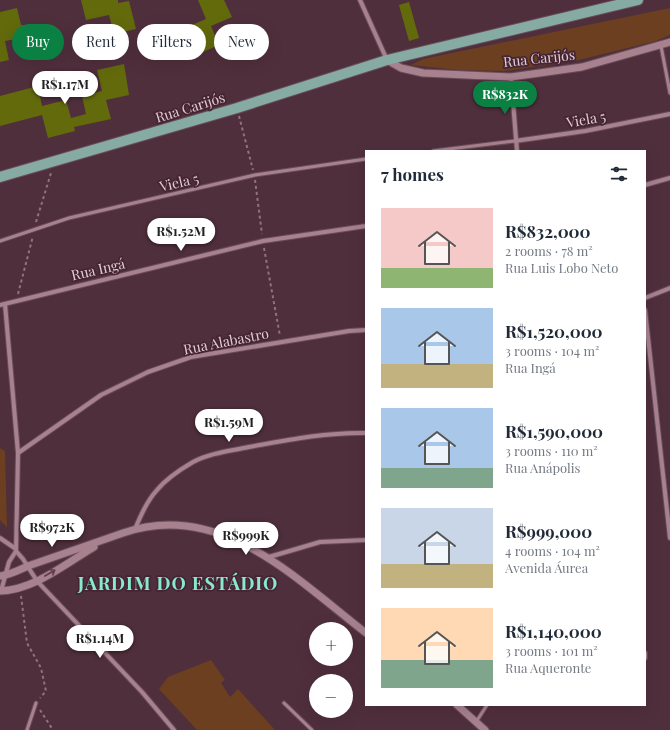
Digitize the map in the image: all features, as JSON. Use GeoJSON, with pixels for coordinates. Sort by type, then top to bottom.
{"type":"FeatureCollection","features":[{"type":"Feature","properties":{"kind":"main road","name":"Rua Carijós"},"geometry":{"type":"LineString","coordinates":[[0,177],[237,108],[387,60],[638,0]]}},
{"type":"Feature","properties":{"kind":"street"},"geometry":{"type":"LineString","coordinates":[[360,0],[387,60]]}},
{"type":"Feature","properties":{"kind":"street","name":"Rua Carijós"},"geometry":{"type":"LineString","coordinates":[[387,60],[401,68],[423,73],[511,77],[582,67],[661,46],[670,42]]}},
{"type":"Feature","properties":{"kind":"street"},"geometry":{"type":"LineString","coordinates":[[511,77],[517,150]]}},
{"type":"Feature","properties":{"kind":"street","name":"Viela 5"},"geometry":{"type":"LineString","coordinates":[[515,141],[585,131],[670,114]]}},
{"type":"Feature","properties":{"kind":"street"},"geometry":{"type":"LineString","coordinates":[[646,185],[670,178]]}},
{"type":"Feature","properties":{"kind":"street","name":"Rua Ingá"},"geometry":{"type":"LineString","coordinates":[[2,304],[263,241],[365,226]]}},
{"type":"Feature","properties":{"kind":"street"},"geometry":{"type":"LineString","coordinates":[[646,298],[670,288]]}},
{"type":"Feature","properties":{"kind":"street"},"geometry":{"type":"LineString","coordinates":[[2,304],[18,453],[16,550],[3,576],[0,591],[20,588],[37,581],[106,540]]}},
{"type":"Feature","properties":{"kind":"street"},"geometry":{"type":"LineString","coordinates":[[646,319],[670,538]]}},
{"type":"Feature","properties":{"kind":"street","name":"Rua Alabastro"},"geometry":{"type":"LineString","coordinates":[[18,453],[101,395],[148,372],[191,357],[365,330]]}},
{"type":"Feature","properties":{"kind":"street"},"geometry":{"type":"LineString","coordinates":[[135,529],[146,506],[157,489],[176,473],[194,462],[217,453],[282,440],[348,432],[365,433]]}},
{"type":"Feature","properties":{"kind":"street"},"geometry":{"type":"LineString","coordinates":[[3,576],[135,529],[179,525],[208,529],[229,536],[269,557],[365,632]]}},
{"type":"Feature","properties":{"kind":"street"},"geometry":{"type":"LineString","coordinates":[[0,538],[16,550],[37,581],[142,692],[174,729]]}},
{"type":"Feature","properties":{"kind":"street"},"geometry":{"type":"LineString","coordinates":[[269,557],[320,542],[365,540]]}},
{"type":"Feature","properties":{"kind":"street"},"geometry":{"type":"LineString","coordinates":[[458,706],[485,730]]}},
{"type":"Feature","properties":{"kind":"lane"},"geometry":{"type":"LineString","coordinates":[[661,46],[670,93]]}},
{"type":"Feature","properties":{"kind":"lane","name":"Viela 5"},"geometry":{"type":"LineString","coordinates":[[441,150],[515,141]]}},
{"type":"Feature","properties":{"kind":"lane","name":"Viela 5"},"geometry":{"type":"LineString","coordinates":[[0,241],[69,218],[254,175],[365,159]]}},
{"type":"Feature","properties":{"kind":"lane"},"geometry":{"type":"LineString","coordinates":[[27,730],[36,703]]}},
{"type":"Feature","properties":{"kind":"lane"},"geometry":{"type":"LineString","coordinates":[[284,704],[312,730]]}},
{"type":"Feature","properties":{"kind":"lane"},"geometry":{"type":"LineString","coordinates":[[476,723],[486,706]]}},
{"type":"Feature","properties":{"kind":"path"},"geometry":{"type":"LineString","coordinates":[[237,108],[254,175],[263,241],[281,342]]}},
{"type":"Feature","properties":{"kind":"path"},"geometry":{"type":"LineString","coordinates":[[20,588],[27,643],[41,668],[46,691],[36,703],[53,730]]}},
{"type":"Feature","properties":{"kind":"shaded area"},"geometry":{"type":"Polygon","coordinates":[[[670,8],[670,35],[656,41],[579,60],[504,71],[458,70],[411,65],[423,59],[670,8]]]}},
{"type":"Feature","properties":{"kind":"shaded area"},"geometry":{"type":"Polygon","coordinates":[[[0,448],[5,451],[7,527],[0,520],[0,448]]]}},
{"type":"Feature","properties":{"kind":"shaded area"},"geometry":{"type":"Polygon","coordinates":[[[211,660],[225,680],[221,683],[230,697],[238,689],[275,730],[197,730],[159,689],[168,677],[211,660]]]}},
{"type":"Feature","properties":{"kind":"building"},"geometry":{"type":"Polygon","coordinates":[[[81,0],[118,0],[118,3],[129,1],[136,29],[129,31],[129,24],[111,24],[109,15],[86,20],[81,0]]]}},
{"type":"Feature","properties":{"kind":"building"},"geometry":{"type":"Polygon","coordinates":[[[198,0],[224,0],[232,17],[211,26],[214,33],[214,47],[206,51],[206,24],[194,24],[206,19],[198,0]]]}},
{"type":"Feature","properties":{"kind":"building"},"geometry":{"type":"Polygon","coordinates":[[[409,2],[419,38],[409,41],[399,5],[409,2]]]}},
{"type":"Feature","properties":{"kind":"building"},"geometry":{"type":"Polygon","coordinates":[[[17,8],[21,24],[12,24],[12,40],[5,41],[9,60],[0,62],[0,12],[17,8]]]}},
{"type":"Feature","properties":{"kind":"building"},"geometry":{"type":"Polygon","coordinates":[[[124,64],[129,95],[106,100],[111,119],[74,127],[75,131],[48,138],[42,115],[0,126],[0,96],[38,86],[42,106],[66,100],[71,118],[86,114],[82,96],[102,91],[97,70],[124,64]]]}},
{"type":"Feature","properties":{"kind":"district","name":"JARDIM DO ESTÁDIO"},"geometry":{"type":"Point","coordinates":[178,583]}}]}
